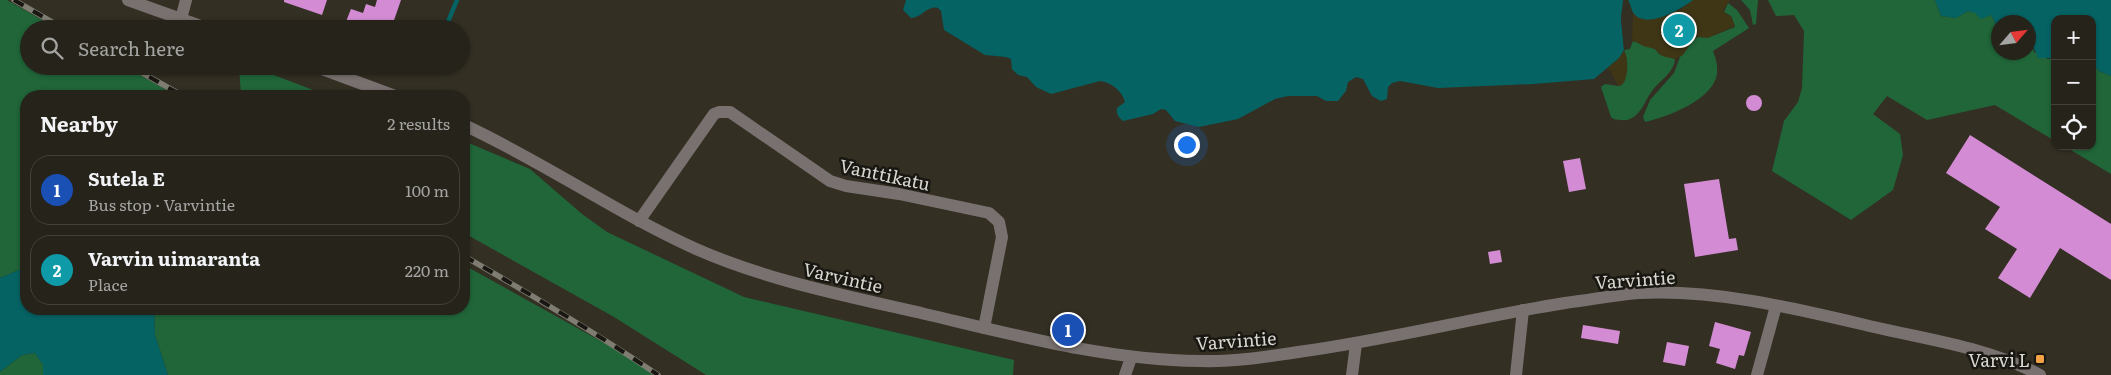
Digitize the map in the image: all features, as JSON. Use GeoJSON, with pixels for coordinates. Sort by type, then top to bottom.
{"type":"FeatureCollection","features":[{"type":"Feature","properties":{"kind":"street"},"geometry":{"type":"LineString","coordinates":[[128,0],[181,19],[186,0]]}},
{"type":"Feature","properties":{"kind":"street"},"geometry":{"type":"LineString","coordinates":[[338,75],[379,90]]}},
{"type":"Feature","properties":{"kind":"street","name":"Vanttikatu"},"geometry":{"type":"LineString","coordinates":[[639,221],[714,114],[730,112],[830,181],[846,186],[899,194],[989,214],[994,217],[999,222],[1002,238],[984,328]]}},
{"type":"Feature","properties":{"kind":"street","name":"Varvintie"},"geometry":{"type":"LineString","coordinates":[[470,128],[518,152],[639,221],[726,262],[774,279],[984,328],[1131,358],[1233,361],[1356,344],[1523,310],[1621,295],[1656,293],[1703,294],[1776,306],[1973,349],[2017,364],[2040,375]]}},
{"type":"Feature","properties":{"kind":"street"},"geometry":{"type":"LineString","coordinates":[[1757,375],[1776,306]]}},
{"type":"Feature","properties":{"kind":"street"},"geometry":{"type":"LineString","coordinates":[[1516,375],[1523,310]]}},
{"type":"Feature","properties":{"kind":"street"},"geometry":{"type":"LineString","coordinates":[[1352,375],[1356,344]]}},
{"type":"Feature","properties":{"kind":"street"},"geometry":{"type":"LineString","coordinates":[[1125,375],[1131,358]]}},
{"type":"Feature","properties":{"kind":"green space"},"geometry":{"type":"Polygon","coordinates":[[[0,0],[7,0],[42,20],[20,20],[20,75],[140,75],[166,90],[20,90],[20,270],[0,278],[0,0]]]}},
{"type":"Feature","properties":{"kind":"green space"},"geometry":{"type":"Polygon","coordinates":[[[1741,0],[1758,0],[1756,24],[1753,25],[1750,10],[1741,0]]]}},
{"type":"Feature","properties":{"kind":"green space"},"geometry":{"type":"Polygon","coordinates":[[[1768,0],[1935,0],[1941,16],[1956,18],[1968,11],[1991,15],[1991,60],[2036,60],[2036,53],[2051,59],[2051,139],[1995,105],[1927,120],[1887,96],[1873,114],[1900,134],[1903,155],[1893,190],[1851,220],[1772,171],[1784,121],[1798,102],[1802,88],[1804,31],[1794,15],[1776,16],[1768,0]]]}},
{"type":"Feature","properties":{"kind":"green space"},"geometry":{"type":"Polygon","coordinates":[[[1728,3],[1737,10],[1749,28],[1713,51],[1717,68],[1714,83],[1707,92],[1688,106],[1645,122],[1643,117],[1650,100],[1674,73],[1680,57],[1693,40],[1698,37],[1715,35],[1735,27],[1731,16],[1724,12],[1728,3]]]}},
{"type":"Feature","properties":{"kind":"green space"},"geometry":{"type":"Polygon","coordinates":[[[1633,41],[1655,49],[1659,54],[1675,59],[1674,64],[1652,91],[1638,114],[1628,120],[1614,119],[1611,117],[1601,87],[1605,84],[1622,85],[1627,59],[1624,50],[1630,49],[1633,41]]]}},
{"type":"Feature","properties":{"kind":"green space"},"geometry":{"type":"Polygon","coordinates":[[[2096,67],[2099,71],[2111,76],[2111,174],[2071,150],[2096,150],[2096,67]]]}},
{"type":"Feature","properties":{"kind":"green space"},"geometry":{"type":"Polygon","coordinates":[[[240,75],[274,75],[313,90],[241,90],[240,75]]]}},
{"type":"Feature","properties":{"kind":"green space"},"geometry":{"type":"Polygon","coordinates":[[[470,144],[530,169],[582,214],[607,232],[744,297],[1014,360],[1013,375],[706,375],[614,317],[470,236],[470,144]]]}},
{"type":"Feature","properties":{"kind":"green space"},"geometry":{"type":"Polygon","coordinates":[[[470,268],[633,359],[654,375],[168,375],[155,335],[154,315],[470,315],[470,268]]]}},
{"type":"Feature","properties":{"kind":"green space"},"geometry":{"type":"Polygon","coordinates":[[[35,353],[43,365],[43,375],[0,375],[0,372],[22,355],[35,353]]]}},
{"type":"Feature","properties":{"kind":"sand"},"geometry":{"type":"Polygon","coordinates":[[[1693,0],[1730,0],[1723,10],[1731,16],[1735,26],[1708,38],[1698,37],[1693,40],[1683,55],[1675,59],[1662,56],[1655,49],[1643,46],[1635,41],[1632,42],[1633,13],[1642,19],[1680,10],[1693,0]]]}},
{"type":"Feature","properties":{"kind":"sand"},"geometry":{"type":"Polygon","coordinates":[[[1624,50],[1627,74],[1624,83],[1618,86],[1608,67],[1619,58],[1624,50]]]}},
{"type":"Feature","properties":{"kind":"water"},"geometry":{"type":"Polygon","coordinates":[[[906,0],[1624,0],[1621,18],[1624,50],[1619,58],[1594,79],[1534,84],[1438,88],[1400,81],[1392,83],[1388,87],[1387,99],[1381,101],[1372,96],[1363,79],[1356,77],[1348,82],[1346,91],[1338,101],[1326,101],[1317,96],[1288,96],[1275,99],[1238,119],[1199,127],[1175,121],[1166,110],[1161,109],[1153,114],[1123,121],[1118,115],[1117,108],[1125,102],[1124,98],[1116,88],[1100,81],[1051,94],[1036,87],[1027,77],[1018,75],[1012,69],[1011,59],[985,55],[944,30],[941,11],[938,8],[931,8],[911,18],[903,10],[906,0]]]}},
{"type":"Feature","properties":{"kind":"water"},"geometry":{"type":"Polygon","coordinates":[[[1628,0],[1693,0],[1662,17],[1645,19],[1638,17],[1632,11],[1628,0]]]}},
{"type":"Feature","properties":{"kind":"water"},"geometry":{"type":"Polygon","coordinates":[[[1935,0],[2111,0],[2111,76],[2099,71],[2096,67],[2096,15],[2051,15],[2051,58],[2038,58],[2036,53],[2036,15],[1991,15],[1981,19],[1975,13],[1968,11],[1956,18],[1941,16],[1935,0]]]}},
{"type":"Feature","properties":{"kind":"water"},"geometry":{"type":"Polygon","coordinates":[[[20,270],[20,315],[154,315],[155,335],[168,375],[43,375],[43,365],[35,353],[22,355],[0,372],[0,278],[20,270]]]}},
{"type":"Feature","properties":{"kind":"pier"},"geometry":{"type":"Polygon","coordinates":[[[1623,0],[1628,0],[1633,13],[1633,16],[1626,1],[1624,18],[1626,50],[1624,50],[1621,18],[1623,0]]]}},
{"type":"Feature","properties":{"kind":"building"},"geometry":{"type":"Polygon","coordinates":[[[284,0],[327,0],[322,15],[284,2],[284,0]]]}},
{"type":"Feature","properties":{"kind":"building"},"geometry":{"type":"Polygon","coordinates":[[[377,0],[401,0],[394,20],[347,20],[351,9],[363,13],[366,4],[375,7],[377,0]]]}},
{"type":"Feature","properties":{"kind":"building"},"geometry":{"type":"Polygon","coordinates":[[[1754,95],[1760,97],[1762,103],[1760,109],[1754,111],[1748,109],[1746,103],[1748,97],[1754,95]]]}},
{"type":"Feature","properties":{"kind":"building"},"geometry":{"type":"Polygon","coordinates":[[[1970,135],[2111,224],[2111,280],[2060,248],[2030,298],[1998,278],[2017,249],[1985,229],[2000,207],[1946,173],[1970,135]]]}},
{"type":"Feature","properties":{"kind":"building"},"geometry":{"type":"Polygon","coordinates":[[[1580,158],[1586,189],[1569,192],[1563,161],[1580,158]]]}},
{"type":"Feature","properties":{"kind":"building"},"geometry":{"type":"Polygon","coordinates":[[[1719,179],[1729,239],[1736,238],[1738,250],[1695,257],[1684,184],[1719,179]]]}},
{"type":"Feature","properties":{"kind":"building"},"geometry":{"type":"Polygon","coordinates":[[[1500,250],[1502,262],[1490,264],[1488,252],[1500,250]]]}},
{"type":"Feature","properties":{"kind":"building"},"geometry":{"type":"Polygon","coordinates":[[[1715,322],[1751,332],[1744,356],[1739,355],[1735,369],[1716,363],[1720,349],[1709,346],[1715,322]]]}},
{"type":"Feature","properties":{"kind":"building"},"geometry":{"type":"Polygon","coordinates":[[[1583,325],[1620,331],[1618,344],[1581,338],[1583,325]]]}},
{"type":"Feature","properties":{"kind":"building"},"geometry":{"type":"Polygon","coordinates":[[[1667,342],[1689,346],[1685,366],[1663,362],[1667,342]]]}},
{"type":"Feature","properties":{"kind":"waterway"},"geometry":{"type":"LineString","coordinates":[[449,20],[457,0]]}},
{"type":"Feature","properties":{"kind":"railway"},"geometry":{"type":"LineString","coordinates":[[14,0],[48,20]]}},
{"type":"Feature","properties":{"kind":"railway"},"geometry":{"type":"LineString","coordinates":[[146,75],[172,90]]}},
{"type":"Feature","properties":{"kind":"railway"},"geometry":{"type":"LineString","coordinates":[[470,259],[586,328],[658,375]]}},
{"type":"Feature","properties":{"kind":"place","name":"Varvin uimaranta"},"geometry":{"type":"Point","coordinates":[1679,30]}},
{"type":"Feature","properties":{"kind":"place","name":"Sutela E"},"geometry":{"type":"Point","coordinates":[1068,330]}},
{"type":"Feature","properties":{"kind":"place","name":"Varvi L"},"geometry":{"type":"Point","coordinates":[2040,359]}}]}
